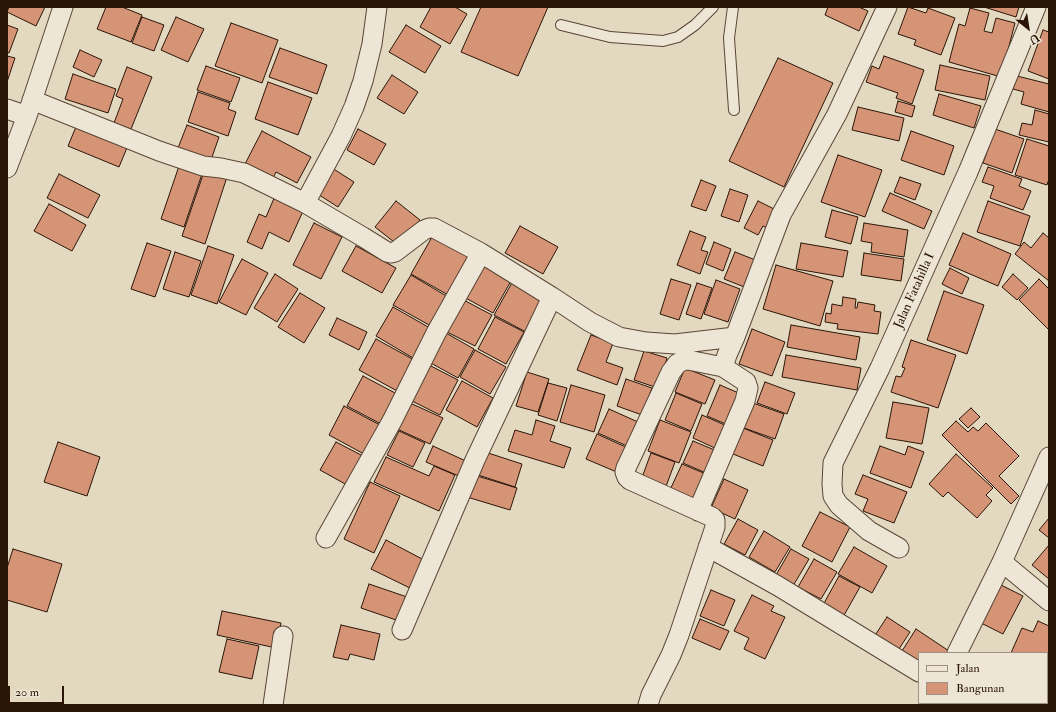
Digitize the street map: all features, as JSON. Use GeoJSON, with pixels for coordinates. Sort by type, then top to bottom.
{"type":"FeatureCollection","features":[{"type":"Feature","properties":{"kind":"street"},"geometry":{"type":"LineString","coordinates":[[7,168],[30,108],[63,7]]}},
{"type":"Feature","properties":{"kind":"street"},"geometry":{"type":"LineString","coordinates":[[305,203],[341,136],[354,107],[363,81],[372,44],[377,7]]}},
{"type":"Feature","properties":{"kind":"street"},"geometry":{"type":"LineString","coordinates":[[723,367],[781,215],[837,114],[887,7]]}},
{"type":"Feature","properties":{"kind":"street","name":"Jalan Fatahilla I"},"geometry":{"type":"LineString","coordinates":[[898,548],[869,531],[839,505],[833,496],[832,490],[833,462],[880,368],[965,180],[1036,7]]}},
{"type":"Feature","properties":{"kind":"street"},"geometry":{"type":"LineString","coordinates":[[7,109],[30,108],[203,166],[244,173],[305,203],[391,254],[424,230],[434,228],[481,253],[590,322],[619,337],[646,342],[675,344],[735,338]]}},
{"type":"Feature","properties":{"kind":"street"},"geometry":{"type":"LineString","coordinates":[[326,538],[392,421],[436,333],[481,253]]}},
{"type":"Feature","properties":{"kind":"street"},"geometry":{"type":"LineString","coordinates":[[402,630],[475,460],[552,297]]}},
{"type":"Feature","properties":{"kind":"street"},"geometry":{"type":"LineString","coordinates":[[648,705],[677,642],[715,527],[715,520],[712,517],[698,511],[630,480],[625,472],[671,372],[676,364],[688,360],[723,367],[746,382],[748,388],[698,511]]}},
{"type":"Feature","properties":{"kind":"street"},"geometry":{"type":"LineString","coordinates":[[957,652],[1002,562],[1049,457]]}},
{"type":"Feature","properties":{"kind":"street"},"geometry":{"type":"LineString","coordinates":[[708,547],[778,586],[918,671]]}},
{"type":"Feature","properties":{"kind":"street"},"geometry":{"type":"LineString","coordinates":[[1002,562],[1049,601]]}},
{"type":"Feature","properties":{"kind":"street"},"geometry":{"type":"LineString","coordinates":[[273,705],[283,636]]}},
{"type":"Feature","properties":{"kind":"lane"},"geometry":{"type":"LineString","coordinates":[[561,25],[610,37],[663,41],[678,37],[695,25],[713,7]]}},
{"type":"Feature","properties":{"kind":"lane"},"geometry":{"type":"LineString","coordinates":[[733,7],[729,38],[734,110]]}},
{"type":"Feature","properties":{"kind":"building"},"geometry":{"type":"Polygon","coordinates":[[[9,7],[45,7],[36,26],[7,12],[9,7]]]}},
{"type":"Feature","properties":{"kind":"building"},"geometry":{"type":"Polygon","coordinates":[[[106,7],[122,7],[142,15],[131,42],[97,29],[106,7]]]}},
{"type":"Feature","properties":{"kind":"building"},"geometry":{"type":"Polygon","coordinates":[[[431,7],[455,7],[467,14],[450,44],[420,27],[431,7]]]}},
{"type":"Feature","properties":{"kind":"building"},"geometry":{"type":"Polygon","coordinates":[[[481,7],[548,7],[518,76],[461,52],[481,7]]]}},
{"type":"Feature","properties":{"kind":"building"},"geometry":{"type":"Polygon","coordinates":[[[828,7],[859,7],[868,11],[859,31],[825,15],[828,7]]]}},
{"type":"Feature","properties":{"kind":"building"},"geometry":{"type":"Polygon","coordinates":[[[908,7],[926,13],[928,8],[955,18],[941,55],[914,45],[916,40],[898,34],[908,7]]]}},
{"type":"Feature","properties":{"kind":"building"},"geometry":{"type":"Polygon","coordinates":[[[984,7],[1019,7],[1016,17],[984,7]]]}},
{"type":"Feature","properties":{"kind":"building"},"geometry":{"type":"Polygon","coordinates":[[[970,8],[989,13],[984,31],[992,33],[996,18],[1015,23],[1001,77],[949,62],[959,24],[965,26],[970,8]]]}},
{"type":"Feature","properties":{"kind":"building"},"geometry":{"type":"Polygon","coordinates":[[[142,17],[164,25],[154,51],[132,43],[142,17]]]}},
{"type":"Feature","properties":{"kind":"building"},"geometry":{"type":"Polygon","coordinates":[[[176,17],[204,29],[188,62],[161,50],[176,17]]]}},
{"type":"Feature","properties":{"kind":"building"},"geometry":{"type":"Polygon","coordinates":[[[231,23],[278,40],[262,83],[215,66],[231,23]]]}},
{"type":"Feature","properties":{"kind":"building"},"geometry":{"type":"Polygon","coordinates":[[[7,25],[18,29],[9,53],[7,52],[7,25]]]}},
{"type":"Feature","properties":{"kind":"building"},"geometry":{"type":"Polygon","coordinates":[[[406,25],[441,46],[425,73],[389,52],[406,25]]]}},
{"type":"Feature","properties":{"kind":"building"},"geometry":{"type":"Polygon","coordinates":[[[1043,30],[1049,32],[1049,79],[1028,71],[1043,30]]]}},
{"type":"Feature","properties":{"kind":"building"},"geometry":{"type":"Polygon","coordinates":[[[280,48],[327,65],[317,94],[269,77],[280,48]]]}},
{"type":"Feature","properties":{"kind":"building"},"geometry":{"type":"Polygon","coordinates":[[[80,50],[102,60],[94,77],[73,67],[80,50]]]}},
{"type":"Feature","properties":{"kind":"building"},"geometry":{"type":"Polygon","coordinates":[[[7,56],[15,58],[7,82],[7,56]]]}},
{"type":"Feature","properties":{"kind":"building"},"geometry":{"type":"Polygon","coordinates":[[[884,56],[924,70],[912,104],[896,98],[898,93],[866,82],[872,66],[879,69],[884,56]]]}},
{"type":"Feature","properties":{"kind":"building"},"geometry":{"type":"Polygon","coordinates":[[[778,58],[833,83],[784,187],[729,161],[778,58]]]}},
{"type":"Feature","properties":{"kind":"building"},"geometry":{"type":"Polygon","coordinates":[[[940,65],[990,76],[985,100],[935,90],[940,65]]]}},
{"type":"Feature","properties":{"kind":"building"},"geometry":{"type":"Polygon","coordinates":[[[206,66],[240,78],[231,102],[197,90],[206,66]]]}},
{"type":"Feature","properties":{"kind":"building"},"geometry":{"type":"Polygon","coordinates":[[[127,67],[152,77],[131,129],[114,123],[123,99],[116,96],[127,67]]]}},
{"type":"Feature","properties":{"kind":"building"},"geometry":{"type":"Polygon","coordinates":[[[73,74],[116,89],[108,113],[65,99],[73,74]]]}},
{"type":"Feature","properties":{"kind":"building"},"geometry":{"type":"Polygon","coordinates":[[[392,75],[418,92],[404,114],[377,98],[392,75]]]}},
{"type":"Feature","properties":{"kind":"building"},"geometry":{"type":"Polygon","coordinates":[[[1017,76],[1049,84],[1049,112],[1021,104],[1024,92],[1013,89],[1017,76]]]}},
{"type":"Feature","properties":{"kind":"building"},"geometry":{"type":"Polygon","coordinates":[[[268,82],[312,98],[298,135],[255,119],[268,82]]]}},
{"type":"Feature","properties":{"kind":"building"},"geometry":{"type":"Polygon","coordinates":[[[198,92],[230,103],[228,109],[236,112],[228,136],[188,122],[198,92]]]}},
{"type":"Feature","properties":{"kind":"building"},"geometry":{"type":"Polygon","coordinates":[[[939,94],[981,106],[974,128],[933,115],[939,94]]]}},
{"type":"Feature","properties":{"kind":"building"},"geometry":{"type":"Polygon","coordinates":[[[898,101],[915,106],[912,117],[895,112],[898,101]]]}},
{"type":"Feature","properties":{"kind":"building"},"geometry":{"type":"Polygon","coordinates":[[[858,107],[904,118],[899,141],[852,130],[858,107]]]}},
{"type":"Feature","properties":{"kind":"building"},"geometry":{"type":"Polygon","coordinates":[[[1035,110],[1049,114],[1049,142],[1019,135],[1022,123],[1032,125],[1035,110]]]}},
{"type":"Feature","properties":{"kind":"building"},"geometry":{"type":"Polygon","coordinates":[[[78,122],[129,143],[119,167],[68,146],[78,122]]]}},
{"type":"Feature","properties":{"kind":"building"},"geometry":{"type":"Polygon","coordinates":[[[187,125],[219,137],[211,160],[178,148],[187,125]]]}},
{"type":"Feature","properties":{"kind":"building"},"geometry":{"type":"Polygon","coordinates":[[[358,129],[386,144],[374,165],[347,150],[358,129]]]}},
{"type":"Feature","properties":{"kind":"building"},"geometry":{"type":"Polygon","coordinates":[[[995,129],[1024,139],[1012,173],[983,163],[995,129]]]}},
{"type":"Feature","properties":{"kind":"building"},"geometry":{"type":"Polygon","coordinates":[[[262,131],[311,157],[297,183],[276,172],[272,180],[244,166],[262,131]]]}},
{"type":"Feature","properties":{"kind":"building"},"geometry":{"type":"Polygon","coordinates":[[[911,131],[954,146],[944,175],[901,160],[911,131]]]}},
{"type":"Feature","properties":{"kind":"building"},"geometry":{"type":"Polygon","coordinates":[[[1027,139],[1049,146],[1049,179],[1047,185],[1015,175],[1027,139]]]}},
{"type":"Feature","properties":{"kind":"building"},"geometry":{"type":"Polygon","coordinates":[[[838,155],[882,170],[865,217],[821,202],[838,155]]]}},
{"type":"Feature","properties":{"kind":"building"},"geometry":{"type":"Polygon","coordinates":[[[179,166],[202,174],[184,227],[161,219],[179,166]]]}},
{"type":"Feature","properties":{"kind":"building"},"geometry":{"type":"Polygon","coordinates":[[[988,167],[1022,179],[1019,186],[1031,191],[1023,210],[990,198],[994,186],[982,182],[988,167]]]}},
{"type":"Feature","properties":{"kind":"building"},"geometry":{"type":"Polygon","coordinates":[[[332,168],[354,182],[338,207],[316,193],[332,168]]]}},
{"type":"Feature","properties":{"kind":"building"},"geometry":{"type":"Polygon","coordinates":[[[205,169],[227,177],[205,244],[182,236],[205,169]]]}},
{"type":"Feature","properties":{"kind":"building"},"geometry":{"type":"Polygon","coordinates":[[[59,174],[100,195],[88,218],[47,198],[59,174]]]}},
{"type":"Feature","properties":{"kind":"building"},"geometry":{"type":"Polygon","coordinates":[[[900,177],[921,184],[915,200],[894,192],[900,177]]]}},
{"type":"Feature","properties":{"kind":"building"},"geometry":{"type":"Polygon","coordinates":[[[701,180],[716,186],[706,211],[691,206],[701,180]]]}},
{"type":"Feature","properties":{"kind":"building"},"geometry":{"type":"Polygon","coordinates":[[[730,189],[748,195],[739,222],[721,216],[730,189]]]}},
{"type":"Feature","properties":{"kind":"building"},"geometry":{"type":"Polygon","coordinates":[[[890,193],[932,211],[924,229],[882,211],[890,193]]]}},
{"type":"Feature","properties":{"kind":"building"},"geometry":{"type":"Polygon","coordinates":[[[275,196],[304,209],[289,242],[269,232],[262,249],[247,242],[259,214],[266,217],[275,196]]]}},
{"type":"Feature","properties":{"kind":"building"},"geometry":{"type":"Polygon","coordinates":[[[396,201],[420,220],[399,246],[375,227],[396,201]]]}},
{"type":"Feature","properties":{"kind":"building"},"geometry":{"type":"Polygon","coordinates":[[[758,201],[780,212],[771,230],[763,226],[758,235],[744,228],[758,201]]]}},
{"type":"Feature","properties":{"kind":"building"},"geometry":{"type":"Polygon","coordinates":[[[988,201],[1030,216],[1020,246],[977,232],[988,201]]]}},
{"type":"Feature","properties":{"kind":"building"},"geometry":{"type":"Polygon","coordinates":[[[49,204],[86,225],[72,251],[34,231],[49,204]]]}},
{"type":"Feature","properties":{"kind":"building"},"geometry":{"type":"Polygon","coordinates":[[[832,210],[858,217],[851,244],[825,237],[832,210]]]}},
{"type":"Feature","properties":{"kind":"building"},"geometry":{"type":"Polygon","coordinates":[[[314,223],[342,237],[321,279],[293,265],[314,223]]]}},
{"type":"Feature","properties":{"kind":"building"},"geometry":{"type":"Polygon","coordinates":[[[864,223],[908,230],[904,257],[871,252],[872,243],[861,241],[864,223]]]}},
{"type":"Feature","properties":{"kind":"building"},"geometry":{"type":"Polygon","coordinates":[[[520,226],[558,247],[543,274],[505,253],[520,226]]]}},
{"type":"Feature","properties":{"kind":"building"},"geometry":{"type":"Polygon","coordinates":[[[690,231],[706,237],[701,250],[708,252],[700,274],[677,265],[690,231]]]}},
{"type":"Feature","properties":{"kind":"building"},"geometry":{"type":"Polygon","coordinates":[[[963,233],[1011,254],[998,286],[949,265],[963,233]]]}},
{"type":"Feature","properties":{"kind":"building"},"geometry":{"type":"Polygon","coordinates":[[[1043,233],[1049,238],[1049,281],[1015,254],[1024,242],[1031,248],[1043,233]]]}},
{"type":"Feature","properties":{"kind":"building"},"geometry":{"type":"Polygon","coordinates":[[[432,237],[472,259],[450,296],[411,274],[432,237]]]}},
{"type":"Feature","properties":{"kind":"building"},"geometry":{"type":"Polygon","coordinates":[[[714,242],[731,249],[723,271],[706,264],[714,242]]]}},
{"type":"Feature","properties":{"kind":"building"},"geometry":{"type":"Polygon","coordinates":[[[147,243],[171,251],[155,297],[131,289],[147,243]]]}},
{"type":"Feature","properties":{"kind":"building"},"geometry":{"type":"Polygon","coordinates":[[[801,243],[848,251],[843,277],[796,269],[801,243]]]}},
{"type":"Feature","properties":{"kind":"building"},"geometry":{"type":"Polygon","coordinates":[[[208,246],[234,255],[217,304],[191,295],[208,246]]]}},
{"type":"Feature","properties":{"kind":"building"},"geometry":{"type":"Polygon","coordinates":[[[356,246],[396,268],[382,293],[342,271],[356,246]]]}},
{"type":"Feature","properties":{"kind":"building"},"geometry":{"type":"Polygon","coordinates":[[[175,252],[201,261],[189,297],[163,289],[175,252]]]}},
{"type":"Feature","properties":{"kind":"building"},"geometry":{"type":"Polygon","coordinates":[[[735,252],[758,261],[747,288],[724,279],[735,252]]]}},
{"type":"Feature","properties":{"kind":"building"},"geometry":{"type":"Polygon","coordinates":[[[864,253],[904,259],[901,281],[861,275],[864,253]]]}},
{"type":"Feature","properties":{"kind":"building"},"geometry":{"type":"Polygon","coordinates":[[[242,259],[268,273],[246,315],[219,302],[242,259]]]}},
{"type":"Feature","properties":{"kind":"building"},"geometry":{"type":"Polygon","coordinates":[[[481,262],[512,279],[493,313],[462,296],[481,262]]]}},
{"type":"Feature","properties":{"kind":"building"},"geometry":{"type":"Polygon","coordinates":[[[776,265],[833,281],[820,326],[763,309],[776,265]]]}},
{"type":"Feature","properties":{"kind":"building"},"geometry":{"type":"Polygon","coordinates":[[[950,268],[969,278],[962,294],[942,284],[950,268]]]}},
{"type":"Feature","properties":{"kind":"building"},"geometry":{"type":"Polygon","coordinates":[[[275,274],[298,289],[277,322],[254,308],[275,274]]]}},
{"type":"Feature","properties":{"kind":"building"},"geometry":{"type":"Polygon","coordinates":[[[1013,274],[1028,288],[1017,300],[1002,287],[1013,274]]]}},
{"type":"Feature","properties":{"kind":"building"},"geometry":{"type":"Polygon","coordinates":[[[411,275],[448,297],[431,326],[393,305],[411,275]]]}},
{"type":"Feature","properties":{"kind":"building"},"geometry":{"type":"Polygon","coordinates":[[[514,279],[546,296],[526,332],[494,315],[514,279]]]}},
{"type":"Feature","properties":{"kind":"building"},"geometry":{"type":"Polygon","coordinates":[[[671,279],[691,285],[679,320],[660,314],[671,279]]]}},
{"type":"Feature","properties":{"kind":"building"},"geometry":{"type":"Polygon","coordinates":[[[1039,279],[1049,289],[1049,330],[1019,300],[1039,279]]]}},
{"type":"Feature","properties":{"kind":"building"},"geometry":{"type":"Polygon","coordinates":[[[716,280],[740,289],[728,322],[704,314],[716,280]]]}},
{"type":"Feature","properties":{"kind":"building"},"geometry":{"type":"Polygon","coordinates":[[[697,283],[712,288],[701,319],[686,314],[697,283]]]}},
{"type":"Feature","properties":{"kind":"building"},"geometry":{"type":"Polygon","coordinates":[[[944,291],[984,305],[967,354],[927,340],[944,291]]]}},
{"type":"Feature","properties":{"kind":"building"},"geometry":{"type":"Polygon","coordinates":[[[300,293],[325,308],[304,343],[278,327],[300,293]]]}},
{"type":"Feature","properties":{"kind":"building"},"geometry":{"type":"Polygon","coordinates":[[[458,297],[492,315],[475,346],[441,329],[458,297]]]}},
{"type":"Feature","properties":{"kind":"building"},"geometry":{"type":"Polygon","coordinates":[[[843,297],[856,299],[855,308],[857,308],[858,302],[875,305],[874,311],[881,312],[878,334],[837,329],[838,324],[825,322],[826,313],[831,314],[832,304],[842,306],[843,297]]]}},
{"type":"Feature","properties":{"kind":"building"},"geometry":{"type":"Polygon","coordinates":[[[393,307],[430,328],[413,358],[376,336],[393,307]]]}},
{"type":"Feature","properties":{"kind":"building"},"geometry":{"type":"Polygon","coordinates":[[[495,317],[524,332],[506,364],[478,349],[495,317]]]}},
{"type":"Feature","properties":{"kind":"building"},"geometry":{"type":"Polygon","coordinates":[[[337,318],[367,332],[359,350],[329,335],[337,318]]]}},
{"type":"Feature","properties":{"kind":"building"},"geometry":{"type":"Polygon","coordinates":[[[791,325],[860,337],[856,360],[787,347],[791,325]]]}},
{"type":"Feature","properties":{"kind":"building"},"geometry":{"type":"Polygon","coordinates":[[[752,329],[785,342],[772,376],[739,364],[752,329]]]}},
{"type":"Feature","properties":{"kind":"building"},"geometry":{"type":"Polygon","coordinates":[[[446,333],[474,349],[458,378],[429,362],[446,333]]]}},
{"type":"Feature","properties":{"kind":"building"},"geometry":{"type":"Polygon","coordinates":[[[591,335],[613,343],[606,362],[623,368],[617,385],[577,370],[591,335]]]}},
{"type":"Feature","properties":{"kind":"building"},"geometry":{"type":"Polygon","coordinates":[[[376,339],[416,361],[399,392],[359,370],[376,339]]]}},
{"type":"Feature","properties":{"kind":"building"},"geometry":{"type":"Polygon","coordinates":[[[911,340],[956,355],[938,408],[891,392],[896,376],[901,377],[905,368],[902,367],[911,340]]]}},
{"type":"Feature","properties":{"kind":"building"},"geometry":{"type":"Polygon","coordinates":[[[475,350],[506,367],[490,394],[460,377],[475,350]]]}},
{"type":"Feature","properties":{"kind":"building"},"geometry":{"type":"Polygon","coordinates":[[[644,351],[667,358],[658,388],[634,380],[644,351]]]}},
{"type":"Feature","properties":{"kind":"building"},"geometry":{"type":"Polygon","coordinates":[[[786,355],[861,368],[857,390],[782,377],[786,355]]]}},
{"type":"Feature","properties":{"kind":"building"},"geometry":{"type":"Polygon","coordinates":[[[429,365],[458,380],[440,415],[410,400],[429,365]]]}},
{"type":"Feature","properties":{"kind":"building"},"geometry":{"type":"Polygon","coordinates":[[[685,368],[715,380],[705,404],[675,392],[685,368]]]}},
{"type":"Feature","properties":{"kind":"building"},"geometry":{"type":"Polygon","coordinates":[[[527,372],[549,379],[538,412],[516,406],[527,372]]]}},
{"type":"Feature","properties":{"kind":"building"},"geometry":{"type":"Polygon","coordinates":[[[363,376],[397,394],[381,424],[347,406],[363,376]]]}},
{"type":"Feature","properties":{"kind":"building"},"geometry":{"type":"Polygon","coordinates":[[[626,379],[652,388],[642,415],[617,406],[626,379]]]}},
{"type":"Feature","properties":{"kind":"building"},"geometry":{"type":"Polygon","coordinates":[[[462,381],[493,398],[477,427],[446,410],[462,381]]]}},
{"type":"Feature","properties":{"kind":"building"},"geometry":{"type":"Polygon","coordinates":[[[765,382],[795,393],[787,414],[757,403],[765,382]]]}},
{"type":"Feature","properties":{"kind":"building"},"geometry":{"type":"Polygon","coordinates":[[[548,383],[567,388],[557,421],[538,415],[548,383]]]}},
{"type":"Feature","properties":{"kind":"building"},"geometry":{"type":"Polygon","coordinates":[[[571,385],[605,395],[594,432],[560,422],[571,385]]]}},
{"type":"Feature","properties":{"kind":"building"},"geometry":{"type":"Polygon","coordinates":[[[720,385],[741,394],[728,425],[707,416],[720,385]]]}},
{"type":"Feature","properties":{"kind":"building"},"geometry":{"type":"Polygon","coordinates":[[[676,393],[702,404],[691,431],[665,420],[676,393]]]}},
{"type":"Feature","properties":{"kind":"building"},"geometry":{"type":"Polygon","coordinates":[[[893,402],[929,408],[922,444],[886,438],[893,402]]]}},
{"type":"Feature","properties":{"kind":"building"},"geometry":{"type":"Polygon","coordinates":[[[410,403],[443,418],[430,444],[397,429],[410,403]]]}},
{"type":"Feature","properties":{"kind":"building"},"geometry":{"type":"Polygon","coordinates":[[[753,403],[784,414],[775,439],[744,428],[753,403]]]}},
{"type":"Feature","properties":{"kind":"building"},"geometry":{"type":"Polygon","coordinates":[[[344,406],[380,425],[364,454],[329,435],[344,406]]]}},
{"type":"Feature","properties":{"kind":"building"},"geometry":{"type":"Polygon","coordinates":[[[971,408],[980,417],[968,428],[959,419],[971,408]]]}},
{"type":"Feature","properties":{"kind":"building"},"geometry":{"type":"Polygon","coordinates":[[[609,409],[638,422],[627,446],[598,433],[609,409]]]}},
{"type":"Feature","properties":{"kind":"building"},"geometry":{"type":"Polygon","coordinates":[[[702,415],[727,426],[717,449],[693,438],[702,415]]]}},
{"type":"Feature","properties":{"kind":"building"},"geometry":{"type":"Polygon","coordinates":[[[536,420],[555,426],[550,441],[571,448],[564,468],[508,451],[515,430],[532,435],[536,420]]]}},
{"type":"Feature","properties":{"kind":"building"},"geometry":{"type":"Polygon","coordinates":[[[660,420],[691,432],[679,463],[648,451],[660,420]]]}},
{"type":"Feature","properties":{"kind":"building"},"geometry":{"type":"Polygon","coordinates":[[[956,421],[968,432],[973,427],[978,431],[986,423],[1019,456],[999,476],[1019,496],[1011,504],[942,435],[956,421]]]}},
{"type":"Feature","properties":{"kind":"building"},"geometry":{"type":"Polygon","coordinates":[[[743,428],[773,440],[763,466],[733,454],[743,428]]]}},
{"type":"Feature","properties":{"kind":"building"},"geometry":{"type":"Polygon","coordinates":[[[399,431],[425,443],[413,467],[387,455],[399,431]]]}},
{"type":"Feature","properties":{"kind":"building"},"geometry":{"type":"Polygon","coordinates":[[[597,434],[630,449],[619,473],[586,459],[597,434]]]}},
{"type":"Feature","properties":{"kind":"building"},"geometry":{"type":"Polygon","coordinates":[[[693,441],[717,451],[706,473],[683,463],[693,441]]]}},
{"type":"Feature","properties":{"kind":"building"},"geometry":{"type":"Polygon","coordinates":[[[58,442],[100,457],[87,496],[44,482],[58,442]]]}},
{"type":"Feature","properties":{"kind":"building"},"geometry":{"type":"Polygon","coordinates":[[[336,442],[363,456],[347,485],[320,470],[336,442]]]}},
{"type":"Feature","properties":{"kind":"building"},"geometry":{"type":"Polygon","coordinates":[[[433,446],[468,462],[461,477],[426,462],[433,446]]]}},
{"type":"Feature","properties":{"kind":"building"},"geometry":{"type":"Polygon","coordinates":[[[880,446],[905,455],[908,446],[924,452],[911,488],[870,473],[880,446]]]}},
{"type":"Feature","properties":{"kind":"building"},"geometry":{"type":"Polygon","coordinates":[[[482,451],[522,464],[515,487],[475,474],[482,451]]]}},
{"type":"Feature","properties":{"kind":"building"},"geometry":{"type":"Polygon","coordinates":[[[651,453],[675,462],[664,492],[640,483],[651,453]]]}},
{"type":"Feature","properties":{"kind":"building"},"geometry":{"type":"Polygon","coordinates":[[[956,454],[993,488],[986,495],[992,501],[977,518],[948,492],[943,497],[929,484],[956,454]]]}},
{"type":"Feature","properties":{"kind":"building"},"geometry":{"type":"Polygon","coordinates":[[[386,457],[429,476],[434,466],[455,475],[439,511],[374,482],[386,457]]]}},
{"type":"Feature","properties":{"kind":"building"},"geometry":{"type":"Polygon","coordinates":[[[682,464],[706,474],[693,502],[669,492],[682,464]]]}},
{"type":"Feature","properties":{"kind":"building"},"geometry":{"type":"Polygon","coordinates":[[[474,475],[517,488],[510,510],[467,497],[474,475]]]}},
{"type":"Feature","properties":{"kind":"building"},"geometry":{"type":"Polygon","coordinates":[[[863,475],[907,492],[894,523],[863,511],[868,499],[855,494],[863,475]]]}},
{"type":"Feature","properties":{"kind":"building"},"geometry":{"type":"Polygon","coordinates":[[[724,479],[748,490],[735,519],[711,508],[724,479]]]}},
{"type":"Feature","properties":{"kind":"building"},"geometry":{"type":"Polygon","coordinates":[[[370,482],[400,496],[374,553],[344,539],[370,482]]]}},
{"type":"Feature","properties":{"kind":"building"},"geometry":{"type":"Polygon","coordinates":[[[820,512],[850,527],[832,562],[802,546],[820,512]]]}},
{"type":"Feature","properties":{"kind":"building"},"geometry":{"type":"Polygon","coordinates":[[[1049,518],[1049,538],[1039,530],[1049,518]]]}},
{"type":"Feature","properties":{"kind":"building"},"geometry":{"type":"Polygon","coordinates":[[[738,519],[758,530],[745,555],[724,544],[738,519]]]}},
{"type":"Feature","properties":{"kind":"building"},"geometry":{"type":"Polygon","coordinates":[[[764,531],[790,547],[775,572],[749,557],[764,531]]]}},
{"type":"Feature","properties":{"kind":"building"},"geometry":{"type":"Polygon","coordinates":[[[386,540],[426,561],[412,589],[371,569],[386,540]]]}},
{"type":"Feature","properties":{"kind":"building"},"geometry":{"type":"Polygon","coordinates":[[[1049,545],[1049,579],[1032,565],[1049,545]]]}},
{"type":"Feature","properties":{"kind":"building"},"geometry":{"type":"Polygon","coordinates":[[[854,547],[887,566],[872,593],[838,574],[854,547]]]}},
{"type":"Feature","properties":{"kind":"building"},"geometry":{"type":"Polygon","coordinates":[[[13,549],[62,564],[47,612],[7,600],[7,568],[13,549]]]}},
{"type":"Feature","properties":{"kind":"building"},"geometry":{"type":"Polygon","coordinates":[[[791,549],[809,559],[793,586],[776,575],[791,549]]]}},
{"type":"Feature","properties":{"kind":"building"},"geometry":{"type":"Polygon","coordinates":[[[814,559],[837,572],[821,599],[798,587],[814,559]]]}},
{"type":"Feature","properties":{"kind":"building"},"geometry":{"type":"Polygon","coordinates":[[[839,576],[860,587],[843,617],[823,605],[839,576]]]}},
{"type":"Feature","properties":{"kind":"building"},"geometry":{"type":"Polygon","coordinates":[[[369,584],[410,598],[402,622],[361,608],[369,584]]]}},
{"type":"Feature","properties":{"kind":"building"},"geometry":{"type":"Polygon","coordinates":[[[1001,585],[1023,596],[1003,634],[981,623],[1001,585]]]}},
{"type":"Feature","properties":{"kind":"building"},"geometry":{"type":"Polygon","coordinates":[[[711,590],[735,600],[724,626],[700,616],[711,590]]]}},
{"type":"Feature","properties":{"kind":"building"},"geometry":{"type":"Polygon","coordinates":[[[752,595],[774,606],[771,611],[785,617],[765,659],[744,649],[749,638],[734,631],[752,595]]]}},
{"type":"Feature","properties":{"kind":"building"},"geometry":{"type":"Polygon","coordinates":[[[222,611],[281,623],[276,648],[217,635],[222,611]]]}},
{"type":"Feature","properties":{"kind":"building"},"geometry":{"type":"Polygon","coordinates":[[[887,617],[910,632],[897,652],[874,637],[887,617]]]}},
{"type":"Feature","properties":{"kind":"building"},"geometry":{"type":"Polygon","coordinates":[[[700,619],[729,631],[720,650],[692,638],[700,619]]]}},
{"type":"Feature","properties":{"kind":"building"},"geometry":{"type":"Polygon","coordinates":[[[1038,621],[1049,626],[1049,669],[1048,652],[1011,652],[1022,628],[1033,632],[1038,621]]]}},
{"type":"Feature","properties":{"kind":"building"},"geometry":{"type":"Polygon","coordinates":[[[341,625],[380,634],[374,660],[350,654],[348,660],[333,657],[341,625]]]}},
{"type":"Feature","properties":{"kind":"building"},"geometry":{"type":"Polygon","coordinates":[[[916,629],[950,652],[918,652],[918,661],[902,651],[916,629]]]}},
{"type":"Feature","properties":{"kind":"building"},"geometry":{"type":"Polygon","coordinates":[[[227,639],[259,646],[252,679],[219,672],[227,639]]]}}]}
